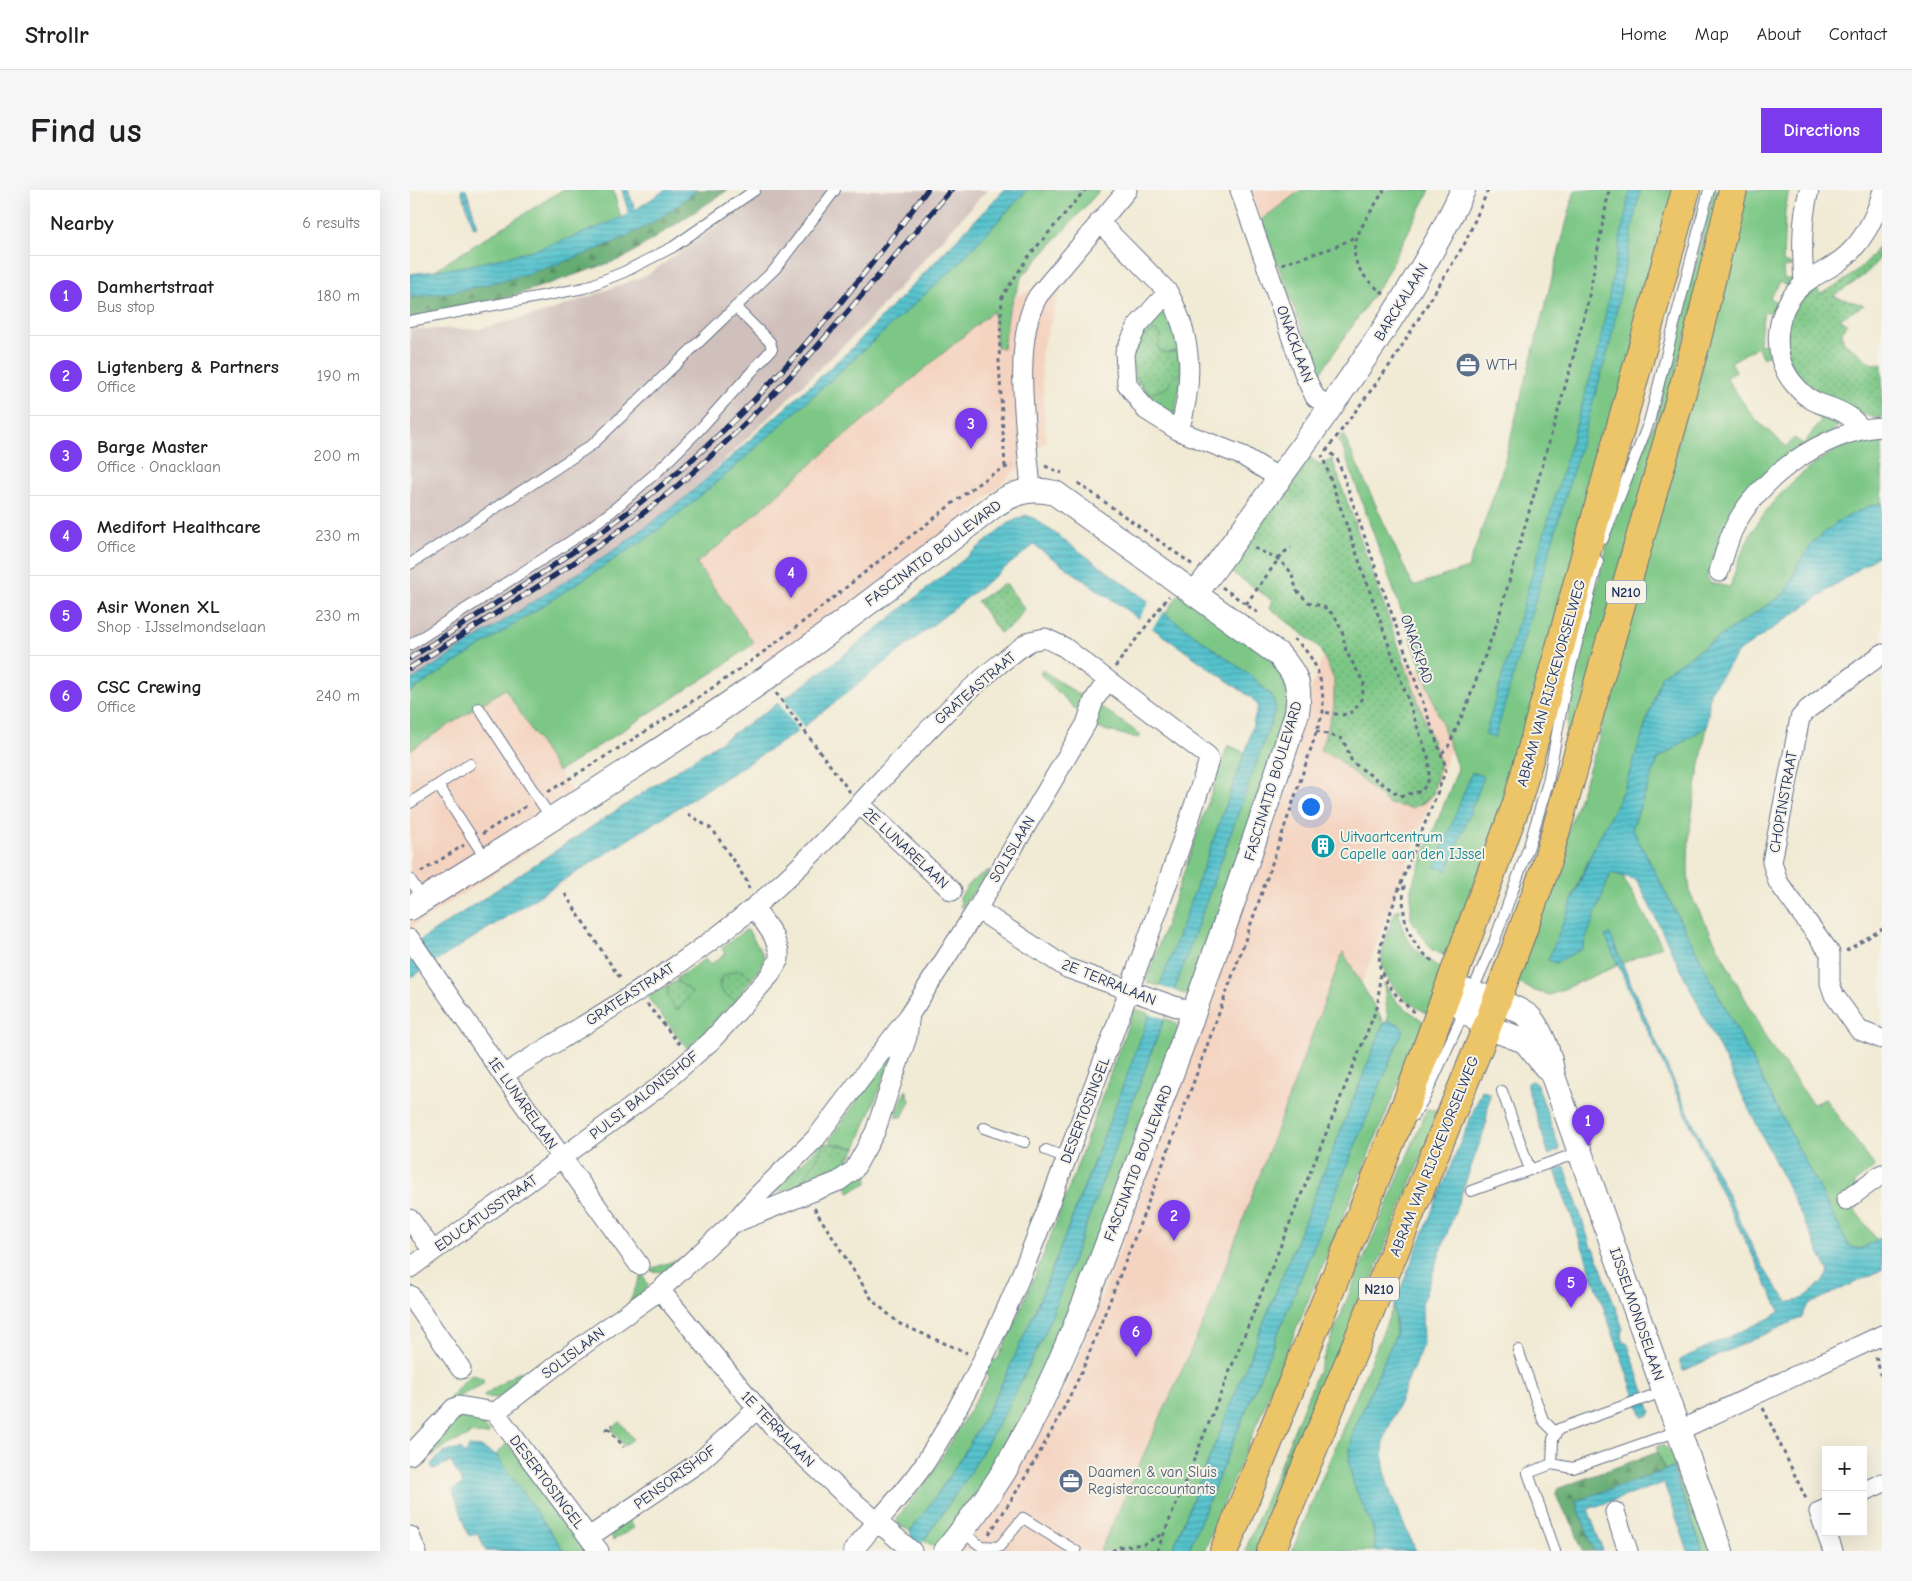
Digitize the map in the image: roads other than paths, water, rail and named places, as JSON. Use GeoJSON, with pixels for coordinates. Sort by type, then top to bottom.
{"type":"FeatureCollection","features":[{"type":"Feature","properties":{"kind":"highway","name":"ABRAM VAN RIJCKEVORSELWEG"},"geometry":{"type":"LineString","coordinates":[[1271,1551],[1487,1027],[1477,995],[1500,852],[1523,784],[1686,190]]}},
{"type":"Feature","properties":{"kind":"highway","name":"ABRAM VAN RIJCKEVORSELWEG"},"geometry":{"type":"LineString","coordinates":[[1224,1551],[1382,1165],[1544,872],[1589,724],[1696,343],[1733,190]]}},
{"type":"Feature","properties":{"kind":"highway"},"geometry":{"type":"LineString","coordinates":[[1213,1551],[1252,1481]]}},
{"type":"Feature","properties":{"kind":"street"},"geometry":{"type":"LineString","coordinates":[[1031,489],[1022,360],[1028,316],[1038,296],[1126,190]]}},
{"type":"Feature","properties":{"kind":"street","name":"ONACKLAAN"},"geometry":{"type":"LineString","coordinates":[[1240,190],[1314,397],[1331,408]]}},
{"type":"Feature","properties":{"kind":"street","name":"BARCKALAAN"},"geometry":{"type":"LineString","coordinates":[[1331,408],[1415,283],[1463,190]]}},
{"type":"Feature","properties":{"kind":"street"},"geometry":{"type":"LineString","coordinates":[[1804,284],[1801,244],[1804,209],[1809,190]]}},
{"type":"Feature","properties":{"kind":"street"},"geometry":{"type":"LineString","coordinates":[[1861,428],[1847,415],[1812,402],[1786,374],[1781,363],[1778,344],[1780,321],[1788,302],[1804,284],[1838,264],[1851,252],[1874,218],[1882,193]]}},
{"type":"Feature","properties":{"kind":"street"},"geometry":{"type":"LineString","coordinates":[[1099,222],[1168,292],[1177,308],[1185,333],[1189,365],[1188,402],[1179,431]]}},
{"type":"Feature","properties":{"kind":"street"},"geometry":{"type":"LineString","coordinates":[[1168,292],[1138,325],[1124,352],[1127,384],[1146,410],[1179,431],[1243,456],[1279,478]]}},
{"type":"Feature","properties":{"kind":"street"},"geometry":{"type":"LineString","coordinates":[[1195,594],[1279,478],[1316,446],[1331,408]]}},
{"type":"Feature","properties":{"kind":"street"},"geometry":{"type":"LineString","coordinates":[[1719,572],[1732,531],[1749,504],[1766,485],[1790,465],[1822,443],[1861,428],[1882,427]]}},
{"type":"Feature","properties":{"kind":"street","name":"FASCINATIO BOULEVARD"},"geometry":{"type":"LineString","coordinates":[[417,903],[770,675],[836,628],[995,505],[1021,491],[1031,489],[1055,493],[1278,654],[1297,680],[1300,694],[1297,712],[1255,839],[1186,1011],[1100,1263],[1056,1370],[1002,1474],[946,1551]]}},
{"type":"Feature","properties":{"kind":"street","name":"GRATEASTRAAT"},"geometry":{"type":"LineString","coordinates":[[503,1075],[678,964],[754,907],[792,873],[860,804],[946,710],[1030,641],[1040,638],[1055,642],[1107,680]]}},
{"type":"Feature","properties":{"kind":"street","name":"CHOPINSTRAAT"},"geometry":{"type":"LineString","coordinates":[[1882,654],[1808,709],[1800,718],[1773,854],[1773,868],[1778,882],[1827,946],[1830,960],[1830,983],[1834,995],[1859,1030],[1882,1039]]}},
{"type":"Feature","properties":{"kind":"street","name":"SOLISLAAN"},"geometry":{"type":"LineString","coordinates":[[495,1412],[572,1353],[660,1290],[732,1224],[758,1195],[816,1138],[910,1014],[977,909],[1086,724],[1094,700],[1107,680]]}},
{"type":"Feature","properties":{"kind":"street","name":"DESERTOSINGEL"},"geometry":{"type":"LineString","coordinates":[[853,1551],[876,1520],[925,1462],[984,1360],[1036,1240],[1067,1158],[1135,994],[1209,760],[1204,752],[1107,680]]}},
{"type":"Feature","properties":{"kind":"street","name":"2E LUNARELAAN"},"geometry":{"type":"LineString","coordinates":[[860,804],[952,891]]}},
{"type":"Feature","properties":{"kind":"street","name":"PULSI BALONISHOF"},"geometry":{"type":"LineString","coordinates":[[562,1158],[659,1087],[692,1060],[770,975],[779,959],[779,951],[773,935],[754,907]]}},
{"type":"Feature","properties":{"kind":"street","name":"2E TERRALAAN"},"geometry":{"type":"LineString","coordinates":[[977,909],[1067,968],[1186,1011]]}},
{"type":"Feature","properties":{"kind":"street","name":"1E LUNARELAAN"},"geometry":{"type":"LineString","coordinates":[[410,939],[503,1075],[640,1265]]}},
{"type":"Feature","properties":{"kind":"street","name":"IJSSELMONDSELAAN"},"geometry":{"type":"LineString","coordinates":[[1477,995],[1530,1018],[1547,1048],[1553,1076],[1580,1152],[1656,1394],[1678,1431],[1721,1551]]}},
{"type":"Feature","properties":{"kind":"street","name":"SOLISLAAN"},"geometry":{"type":"LineString","coordinates":[[732,1224],[839,1182],[854,1170],[875,1132],[907,1037],[910,1014]]}},
{"type":"Feature","properties":{"kind":"street","name":"IJSSELMONDSELAAN"},"geometry":{"type":"LineString","coordinates":[[1487,1027],[1524,1041],[1553,1076]]}},
{"type":"Feature","properties":{"kind":"street","name":"EDUCATUSSTRAAT"},"geometry":{"type":"LineString","coordinates":[[410,1268],[432,1250],[562,1158]]}},
{"type":"Feature","properties":{"kind":"street"},"geometry":{"type":"LineString","coordinates":[[1846,1200],[1882,1174]]}},
{"type":"Feature","properties":{"kind":"street"},"geometry":{"type":"LineString","coordinates":[[410,1219],[432,1250]]}},
{"type":"Feature","properties":{"kind":"street","name":"1E TERRALAAN"},"geometry":{"type":"LineString","coordinates":[[660,1290],[756,1410],[806,1460],[912,1551]]}},
{"type":"Feature","properties":{"kind":"street"},"geometry":{"type":"LineString","coordinates":[[410,1296],[461,1369]]}},
{"type":"Feature","properties":{"kind":"street"},"geometry":{"type":"LineString","coordinates":[[1678,1431],[1877,1338]]}},
{"type":"Feature","properties":{"kind":"street"},"geometry":{"type":"LineString","coordinates":[[410,1455],[454,1408],[459,1406],[495,1412]]}},
{"type":"Feature","properties":{"kind":"street","name":"PENSORISHOF"},"geometry":{"type":"LineString","coordinates":[[594,1544],[698,1463],[756,1410]]}},
{"type":"Feature","properties":{"kind":"street","name":"DESERTOSINGEL"},"geometry":{"type":"LineString","coordinates":[[495,1412],[594,1544]]}},
{"type":"Feature","properties":{"kind":"street"},"geometry":{"type":"LineString","coordinates":[[1865,1491],[1882,1484]]}},
{"type":"Feature","properties":{"kind":"street"},"geometry":{"type":"LineString","coordinates":[[1615,1512],[1628,1551]]}},
{"type":"Feature","properties":{"kind":"street"},"geometry":{"type":"LineString","coordinates":[[410,1536],[416,1551]]}},
{"type":"Feature","properties":{"kind":"street"},"geometry":{"type":"LineString","coordinates":[[1827,1536],[1833,1551]]}},
{"type":"Feature","properties":{"kind":"lane"},"geometry":{"type":"LineString","coordinates":[[410,321],[584,288],[624,272],[673,247],[755,190]]}},
{"type":"Feature","properties":{"kind":"lane"},"geometry":{"type":"LineString","coordinates":[[410,564],[593,444],[775,269],[835,190]]}},
{"type":"Feature","properties":{"kind":"lane","name":"ABRAM VAN RIJCKEVORSELWEG"},"geometry":{"type":"LineString","coordinates":[[1477,995],[1529,846],[1548,782],[1564,690],[1604,534],[1648,422],[1709,190]]}},
{"type":"Feature","properties":{"kind":"lane"},"geometry":{"type":"LineString","coordinates":[[410,645],[574,539],[611,512],[659,470],[699,430],[772,349],[770,342],[735,307]]}},
{"type":"Feature","properties":{"kind":"lane"},"geometry":{"type":"LineString","coordinates":[[479,708],[551,818]]}},
{"type":"Feature","properties":{"kind":"lane"},"geometry":{"type":"LineString","coordinates":[[410,802],[470,764]]}},
{"type":"Feature","properties":{"kind":"lane"},"geometry":{"type":"LineString","coordinates":[[438,785],[486,860]]}},
{"type":"Feature","properties":{"kind":"lane","name":"FASCINATIO BOULEVARD"},"geometry":{"type":"LineString","coordinates":[[410,879],[417,903]]}},
{"type":"Feature","properties":{"kind":"lane","name":"ABRAM VAN RIJCKEVORSELWEG"},"geometry":{"type":"LineString","coordinates":[[1477,995],[1503,950],[1503,918]]}},
{"type":"Feature","properties":{"kind":"lane"},"geometry":{"type":"LineString","coordinates":[[1502,1091],[1530,1170]]}},
{"type":"Feature","properties":{"kind":"lane"},"geometry":{"type":"LineString","coordinates":[[984,1128],[1025,1142]]}},
{"type":"Feature","properties":{"kind":"lane"},"geometry":{"type":"LineString","coordinates":[[1046,1150],[1067,1158]]}},
{"type":"Feature","properties":{"kind":"lane"},"geometry":{"type":"LineString","coordinates":[[1471,1191],[1580,1152]]}},
{"type":"Feature","properties":{"kind":"lane"},"geometry":{"type":"LineString","coordinates":[[1518,1350],[1544,1420],[1556,1434]]}},
{"type":"Feature","properties":{"kind":"lane"},"geometry":{"type":"LineString","coordinates":[[1552,1464],[1553,1439],[1559,1428],[1656,1394]]}},
{"type":"Feature","properties":{"kind":"lane"},"geometry":{"type":"LineString","coordinates":[[1555,1551],[1528,1474],[1552,1464],[1574,1468],[1678,1431]]}},
{"type":"Feature","properties":{"kind":"lane"},"geometry":{"type":"LineString","coordinates":[[961,1532],[981,1548],[999,1546],[1023,1518],[1076,1551]]}},
{"type":"Feature","properties":{"kind":"water"},"geometry":{"type":"Polygon","coordinates":[[[461,190],[466,190],[478,227],[474,228],[461,190]]]}},
{"type":"Feature","properties":{"kind":"water"},"geometry":{"type":"Polygon","coordinates":[[[622,190],[628,190],[635,210],[665,190],[697,190],[650,224],[625,237],[566,261],[501,281],[438,294],[410,297],[410,274],[496,260],[522,253],[574,236],[629,214],[622,190]]]}},
{"type":"Feature","properties":{"kind":"water"},"geometry":{"type":"Polygon","coordinates":[[[1004,190],[1027,190],[955,267],[729,472],[650,536],[410,692],[410,681],[620,546],[687,496],[851,349],[1004,190]]]}},
{"type":"Feature","properties":{"kind":"water"},"geometry":{"type":"Polygon","coordinates":[[[1630,190],[1640,190],[1610,344],[1495,738],[1485,735],[1599,347],[1630,190]]]}},
{"type":"Feature","properties":{"kind":"water"},"geometry":{"type":"Polygon","coordinates":[[[1882,503],[1882,553],[1737,653],[1710,692],[1707,726],[1658,759],[1632,828],[1849,1246],[1860,1249],[1882,1237],[1882,1270],[1809,1304],[1801,1318],[1683,1371],[1679,1360],[1770,1318],[1780,1311],[1722,1194],[1605,936],[1610,934],[1682,1099],[1748,1238],[1771,1279],[1789,1302],[1801,1299],[1807,1295],[1817,1287],[1829,1272],[1637,880],[1611,873],[1582,949],[1555,963],[1548,960],[1592,852],[1625,787],[1662,675],[1787,592],[1798,564],[1814,541],[1839,521],[1867,507],[1882,503]]]}},
{"type":"Feature","properties":{"kind":"water"},"geometry":{"type":"Polygon","coordinates":[[[1026,515],[1035,519],[1254,678],[1272,697],[1276,708],[1164,1019],[1045,1333],[1009,1405],[970,1473],[916,1551],[910,1531],[941,1490],[968,1447],[1015,1356],[1055,1262],[1132,1062],[1247,747],[1258,706],[1252,698],[1034,545],[797,732],[410,978],[410,947],[773,707],[839,659],[1009,523],[1026,515]]]}},
{"type":"Feature","properties":{"kind":"water"},"geometry":{"type":"Polygon","coordinates":[[[1472,772],[1484,777],[1447,871],[1435,867],[1472,772]]]}},
{"type":"Feature","properties":{"kind":"water"},"geometry":{"type":"Polygon","coordinates":[[[1387,1021],[1399,1024],[1403,1030],[1188,1551],[1172,1551],[1384,1023],[1387,1021]]]}},
{"type":"Feature","properties":{"kind":"water"},"geometry":{"type":"Polygon","coordinates":[[[1531,1081],[1537,1084],[1560,1150],[1549,1155],[1527,1087],[1527,1083],[1531,1081]]]}},
{"type":"Feature","properties":{"kind":"water"},"geometry":{"type":"Polygon","coordinates":[[[1482,1090],[1490,1094],[1485,1128],[1422,1303],[1423,1344],[1385,1437],[1383,1451],[1387,1481],[1397,1510],[1416,1551],[1375,1551],[1373,1528],[1354,1485],[1349,1464],[1354,1430],[1396,1334],[1394,1305],[1482,1090]]]}},
{"type":"Feature","properties":{"kind":"water"},"geometry":{"type":"Polygon","coordinates":[[[1565,1167],[1591,1247],[1594,1248],[1623,1329],[1621,1332],[1624,1341],[1627,1342],[1651,1412],[1648,1416],[1642,1416],[1555,1170],[1565,1167]]]}},
{"type":"Feature","properties":{"kind":"water"},"geometry":{"type":"Polygon","coordinates":[[[470,1446],[480,1447],[496,1455],[564,1551],[486,1551],[478,1533],[469,1536],[453,1490],[463,1484],[451,1462],[433,1469],[431,1464],[442,1453],[460,1449],[465,1455],[470,1446]]]}},
{"type":"Feature","properties":{"kind":"water"},"geometry":{"type":"Polygon","coordinates":[[[1672,1468],[1703,1551],[1688,1551],[1664,1483],[1588,1509],[1603,1551],[1594,1551],[1576,1501],[1672,1468]]]}},
{"type":"Feature","properties":{"kind":"railway"},"geometry":{"type":"LineString","coordinates":[[410,658],[574,551],[638,505],[704,449],[739,416],[806,343],[869,267],[927,190]]}},
{"type":"Feature","properties":{"kind":"railway"},"geometry":{"type":"LineString","coordinates":[[410,668],[580,559],[676,487],[714,453],[785,382],[951,190]]}},
{"type":"Feature","properties":{"kind":"place","name":"WTH"},"geometry":{"type":"Point","coordinates":[1468,365]}},
{"type":"Feature","properties":{"kind":"place","name":"Barge Master"},"geometry":{"type":"Point","coordinates":[971,449]}},
{"type":"Feature","properties":{"kind":"place","name":"Medifort Healthcare"},"geometry":{"type":"Point","coordinates":[791,598]}},
{"type":"Feature","properties":{"kind":"place","name":"Uitvaartcentrum Capelle aan den IJssel"},"geometry":{"type":"Point","coordinates":[1323,846]}},
{"type":"Feature","properties":{"kind":"place","name":"Damhertstraat"},"geometry":{"type":"Point","coordinates":[1588,1146]}},
{"type":"Feature","properties":{"kind":"place","name":"Ligtenberg & Partners"},"geometry":{"type":"Point","coordinates":[1174,1241]}},
{"type":"Feature","properties":{"kind":"place","name":"Asir Wonen XL"},"geometry":{"type":"Point","coordinates":[1571,1308]}},
{"type":"Feature","properties":{"kind":"place","name":"CSC Crewing"},"geometry":{"type":"Point","coordinates":[1136,1357]}},
{"type":"Feature","properties":{"kind":"place","name":"Daamen & van Sluis Registeraccountants"},"geometry":{"type":"Point","coordinates":[1071,1481]}}]}
